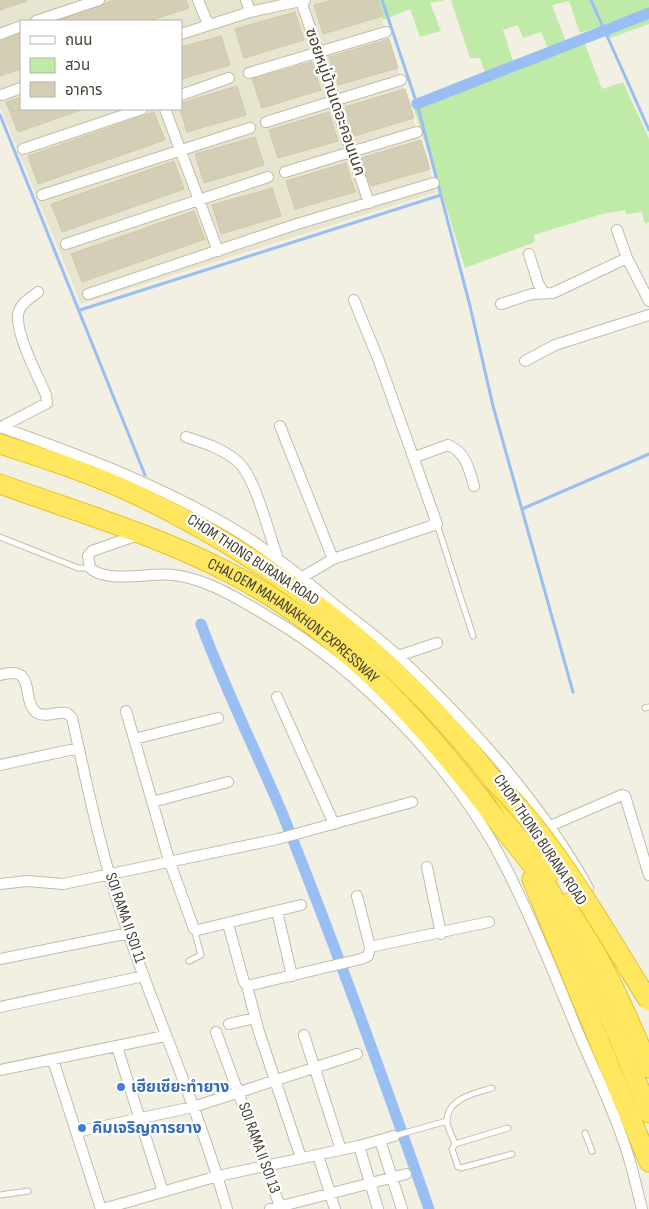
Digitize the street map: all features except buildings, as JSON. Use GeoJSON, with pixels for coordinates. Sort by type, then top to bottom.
{"type":"FeatureCollection","features":[{"type":"Feature","properties":{"kind":"highway","name":"CHALOEM MAHANAKHON EXPRESSWAY"},"geometry":{"type":"LineString","coordinates":[[0,435],[140,496],[216,536],[289,585],[354,635],[392,668],[423,699],[494,781]]}},
{"type":"Feature","properties":{"kind":"highway","name":"CHALOEM MAHANAKHON EXPRESSWAY"},"geometry":{"type":"LineString","coordinates":[[0,484],[141,534],[246,582],[279,601],[351,655],[412,714],[449,757],[520,850]]}},
{"type":"Feature","properties":{"kind":"highway"},"geometry":{"type":"LineString","coordinates":[[494,781],[521,807],[578,886],[649,1001]]}},
{"type":"Feature","properties":{"kind":"highway"},"geometry":{"type":"LineString","coordinates":[[494,781],[596,949],[632,1026],[649,1068]]}},
{"type":"Feature","properties":{"kind":"highway"},"geometry":{"type":"LineString","coordinates":[[520,850],[649,1162]]}},
{"type":"Feature","properties":{"kind":"highway"},"geometry":{"type":"LineString","coordinates":[[520,850],[554,898],[614,1024],[649,1113]]}},
{"type":"Feature","properties":{"kind":"street"},"geometry":{"type":"LineString","coordinates":[[39,20],[99,0]]}},
{"type":"Feature","properties":{"kind":"street"},"geometry":{"type":"LineString","coordinates":[[198,0],[208,24]]}},
{"type":"Feature","properties":{"kind":"street"},"geometry":{"type":"LineString","coordinates":[[246,0],[250,12]]}},
{"type":"Feature","properties":{"kind":"street","name":"ซอยหมู่บ้านเดอะคอนเนค"},"geometry":{"type":"LineString","coordinates":[[182,34],[250,12],[303,0],[369,203]]}},
{"type":"Feature","properties":{"kind":"street"},"geometry":{"type":"LineString","coordinates":[[0,34],[20,26]]}},
{"type":"Feature","properties":{"kind":"street"},"geometry":{"type":"LineString","coordinates":[[249,73],[386,32]]}},
{"type":"Feature","properties":{"kind":"street"},"geometry":{"type":"LineString","coordinates":[[182,95],[229,78]]}},
{"type":"Feature","properties":{"kind":"street"},"geometry":{"type":"LineString","coordinates":[[266,122],[401,80]]}},
{"type":"Feature","properties":{"kind":"street"},"geometry":{"type":"LineString","coordinates":[[2,95],[20,88]]}},
{"type":"Feature","properties":{"kind":"street"},"geometry":{"type":"LineString","coordinates":[[23,149],[139,110]]}},
{"type":"Feature","properties":{"kind":"street"},"geometry":{"type":"LineString","coordinates":[[165,110],[218,251]]}},
{"type":"Feature","properties":{"kind":"street"},"geometry":{"type":"LineString","coordinates":[[42,195],[250,128]]}},
{"type":"Feature","properties":{"kind":"street"},"geometry":{"type":"LineString","coordinates":[[285,172],[417,132]]}},
{"type":"Feature","properties":{"kind":"street"},"geometry":{"type":"LineString","coordinates":[[66,244],[268,177]]}},
{"type":"Feature","properties":{"kind":"street"},"geometry":{"type":"LineString","coordinates":[[88,294],[434,182]]}},
{"type":"Feature","properties":{"kind":"street"},"geometry":{"type":"LineString","coordinates":[[617,230],[627,258],[649,301]]}},
{"type":"Feature","properties":{"kind":"street"},"geometry":{"type":"LineString","coordinates":[[529,254],[538,284],[544,293]]}},
{"type":"Feature","properties":{"kind":"street"},"geometry":{"type":"LineString","coordinates":[[501,304],[515,298],[553,293],[627,258]]}},
{"type":"Feature","properties":{"kind":"street"},"geometry":{"type":"LineString","coordinates":[[0,435],[47,403],[22,336],[18,317],[24,302],[38,292]]}},
{"type":"Feature","properties":{"kind":"street"},"geometry":{"type":"LineString","coordinates":[[301,578],[333,559],[437,524],[383,376],[380,361],[354,300]]}},
{"type":"Feature","properties":{"kind":"street"},"geometry":{"type":"LineString","coordinates":[[525,361],[555,345],[649,315]]}},
{"type":"Feature","properties":{"kind":"street"},"geometry":{"type":"LineString","coordinates":[[280,426],[333,559]]}},
{"type":"Feature","properties":{"kind":"street","name":"CHOM THONG BURANA ROAD"},"geometry":{"type":"LineString","coordinates":[[0,435],[108,468],[245,536],[278,559],[398,656],[461,721],[519,786],[550,826],[649,986]]}},
{"type":"Feature","properties":{"kind":"street","name":"CHOM THONG BURANA ROAD"},"geometry":{"type":"LineString","coordinates":[[0,435],[149,496],[212,530],[293,582],[412,681],[469,741],[498,776],[584,905],[649,1014]]}},
{"type":"Feature","properties":{"kind":"street"},"geometry":{"type":"LineString","coordinates":[[186,437],[207,443],[240,464],[250,478],[278,559]]}},
{"type":"Feature","properties":{"kind":"street"},"geometry":{"type":"LineString","coordinates":[[414,457],[448,445],[455,447],[466,461],[474,486]]}},
{"type":"Feature","properties":{"kind":"street"},"geometry":{"type":"LineString","coordinates":[[141,534],[92,550],[88,556],[90,568],[94,573],[108,576],[172,575],[198,580],[222,589],[295,632],[358,682],[413,736],[460,793],[502,861],[558,982],[626,1150],[642,1209]]}},
{"type":"Feature","properties":{"kind":"street"},"geometry":{"type":"LineString","coordinates":[[398,656],[437,643]]}},
{"type":"Feature","properties":{"kind":"street","name":"SOI RAMA II SOI 11"},"geometry":{"type":"LineString","coordinates":[[0,675],[13,672],[21,676],[25,682],[33,709],[38,714],[44,715],[59,711],[67,713],[72,718],[109,873],[165,1036],[218,1176],[227,1209]]}},
{"type":"Feature","properties":{"kind":"street"},"geometry":{"type":"LineString","coordinates":[[277,697],[334,824]]}},
{"type":"Feature","properties":{"kind":"street"},"geometry":{"type":"LineString","coordinates":[[126,711],[170,860],[194,929],[198,930],[228,924],[301,905]]}},
{"type":"Feature","properties":{"kind":"street"},"geometry":{"type":"LineString","coordinates":[[134,739],[218,718]]}},
{"type":"Feature","properties":{"kind":"street"},"geometry":{"type":"LineString","coordinates":[[0,765],[79,748]]}},
{"type":"Feature","properties":{"kind":"street"},"geometry":{"type":"LineString","coordinates":[[152,802],[228,782]]}},
{"type":"Feature","properties":{"kind":"street"},"geometry":{"type":"LineString","coordinates":[[550,826],[622,794],[625,796],[649,875]]}},
{"type":"Feature","properties":{"kind":"street"},"geometry":{"type":"LineString","coordinates":[[0,884],[27,880],[57,885],[278,839],[412,802]]}},
{"type":"Feature","properties":{"kind":"street"},"geometry":{"type":"LineString","coordinates":[[426,867],[440,934]]}},
{"type":"Feature","properties":{"kind":"street"},"geometry":{"type":"LineString","coordinates":[[247,986],[334,966],[368,956],[370,947],[357,896]]}},
{"type":"Feature","properties":{"kind":"street"},"geometry":{"type":"LineString","coordinates":[[277,911],[292,976]]}},
{"type":"Feature","properties":{"kind":"street"},"geometry":{"type":"LineString","coordinates":[[370,947],[440,934],[489,922]]}},
{"type":"Feature","properties":{"kind":"street"},"geometry":{"type":"LineString","coordinates":[[228,924],[255,1018],[302,1158]]}},
{"type":"Feature","properties":{"kind":"street"},"geometry":{"type":"LineString","coordinates":[[0,959],[129,933]]}},
{"type":"Feature","properties":{"kind":"street"},"geometry":{"type":"LineString","coordinates":[[0,1007],[144,976]]}},
{"type":"Feature","properties":{"kind":"street"},"geometry":{"type":"LineString","coordinates":[[229,1024],[255,1018]]}},
{"type":"Feature","properties":{"kind":"street","name":"SOI RAMA II SOI 13"},"geometry":{"type":"LineString","coordinates":[[216,1032],[266,1165],[277,1208]]}},
{"type":"Feature","properties":{"kind":"street"},"geometry":{"type":"LineString","coordinates":[[304,1035],[341,1150]]}},
{"type":"Feature","properties":{"kind":"street"},"geometry":{"type":"LineString","coordinates":[[0,1070],[165,1036]]}},
{"type":"Feature","properties":{"kind":"street"},"geometry":{"type":"LineString","coordinates":[[117,1047],[163,1192]]}},
{"type":"Feature","properties":{"kind":"street"},"geometry":{"type":"LineString","coordinates":[[76,1132],[193,1107],[357,1054]]}},
{"type":"Feature","properties":{"kind":"street"},"geometry":{"type":"LineString","coordinates":[[53,1060],[102,1209],[218,1176],[359,1146],[394,1136]]}},
{"type":"Feature","properties":{"kind":"street"},"geometry":{"type":"LineString","coordinates":[[380,1140],[402,1209]]}},
{"type":"Feature","properties":{"kind":"street"},"geometry":{"type":"LineString","coordinates":[[359,1146],[378,1209]]}},
{"type":"Feature","properties":{"kind":"street"},"geometry":{"type":"LineString","coordinates":[[318,1155],[335,1209]]}},
{"type":"Feature","properties":{"kind":"street"},"geometry":{"type":"LineString","coordinates":[[277,1208],[330,1192],[406,1174]]}},
{"type":"Feature","properties":{"kind":"lane"},"geometry":{"type":"LineString","coordinates":[[437,524],[473,636]]}},
{"type":"Feature","properties":{"kind":"lane"},"geometry":{"type":"LineString","coordinates":[[0,538],[78,568],[90,568]]}},
{"type":"Feature","properties":{"kind":"lane"},"geometry":{"type":"LineString","coordinates":[[189,961],[201,954],[194,929]]}},
{"type":"Feature","properties":{"kind":"lane"},"geometry":{"type":"LineString","coordinates":[[492,1088],[460,1098],[452,1108],[447,1121],[455,1144],[452,1150],[458,1167],[461,1168],[512,1154]]}},
{"type":"Feature","properties":{"kind":"lane"},"geometry":{"type":"LineString","coordinates":[[394,1136],[447,1121]]}},
{"type":"Feature","properties":{"kind":"lane"},"geometry":{"type":"LineString","coordinates":[[455,1144],[508,1128]]}},
{"type":"Feature","properties":{"kind":"lane"},"geometry":{"type":"LineString","coordinates":[[585,1133],[592,1151]]}},
{"type":"Feature","properties":{"kind":"lane"},"geometry":{"type":"LineString","coordinates":[[0,1195],[28,1191]]}},
{"type":"Feature","properties":{"kind":"shaded area"},"geometry":{"type":"Polygon","coordinates":[[[0,0],[376,0],[436,192],[81,304],[0,107],[0,0]]]}},
{"type":"Feature","properties":{"kind":"green space"},"geometry":{"type":"Polygon","coordinates":[[[376,0],[445,0],[430,3],[441,31],[420,37],[410,9],[383,20],[376,0]]]}},
{"type":"Feature","properties":{"kind":"green space"},"geometry":{"type":"Polygon","coordinates":[[[451,0],[649,0],[649,24],[610,38],[598,27],[580,33],[569,1],[552,5],[566,42],[585,44],[602,89],[623,82],[649,139],[649,222],[645,224],[642,212],[626,214],[625,210],[602,214],[534,235],[535,242],[465,268],[411,101],[485,72],[480,58],[470,58],[451,0]],[[518,25],[503,30],[513,61],[548,48],[541,32],[523,38],[518,25]]]}},
{"type":"Feature","properties":{"kind":"waterway"},"geometry":{"type":"LineString","coordinates":[[382,0],[417,104],[470,306],[493,406],[573,692]]}},
{"type":"Feature","properties":{"kind":"waterway"},"geometry":{"type":"LineString","coordinates":[[591,0],[649,130]]}},
{"type":"Feature","properties":{"kind":"waterway"},"geometry":{"type":"LineString","coordinates":[[417,104],[649,13]]}},
{"type":"Feature","properties":{"kind":"waterway"},"geometry":{"type":"LineString","coordinates":[[0,115],[145,475]]}},
{"type":"Feature","properties":{"kind":"waterway"},"geometry":{"type":"LineString","coordinates":[[80,310],[441,195]]}},
{"type":"Feature","properties":{"kind":"waterway"},"geometry":{"type":"LineString","coordinates":[[522,509],[649,454]]}},
{"type":"Feature","properties":{"kind":"waterway"},"geometry":{"type":"LineString","coordinates":[[201,624],[230,696],[283,815],[358,1011],[429,1209]]}},
{"type":"Feature","properties":{"kind":"place","name":"เฮียเซียะทำยาง"},"geometry":{"type":"Point","coordinates":[121,1087]}},
{"type":"Feature","properties":{"kind":"place","name":"คิมเจริญการยาง"},"geometry":{"type":"Point","coordinates":[82,1128]}}]}
